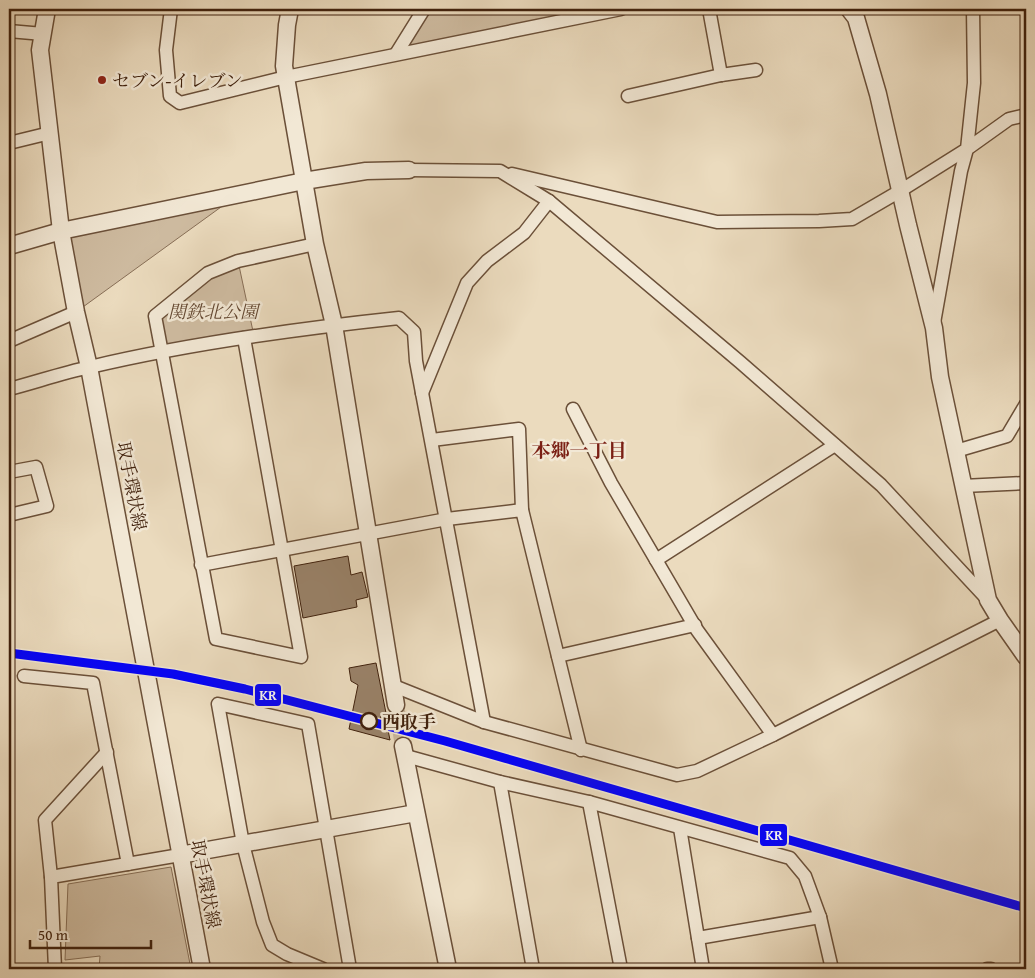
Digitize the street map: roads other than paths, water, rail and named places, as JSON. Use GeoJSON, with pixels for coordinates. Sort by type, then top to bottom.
{"type":"FeatureCollection","features":[{"type":"Feature","properties":{"kind":"street","name":"取手環状線"},"geometry":{"type":"LineString","coordinates":[[47,9],[40,50],[62,231],[202,969]]}},
{"type":"Feature","properties":{"kind":"street"},"geometry":{"type":"LineString","coordinates":[[171,9],[166,50],[170,96],[180,103],[286,77],[587,12],[621,9]]}},
{"type":"Feature","properties":{"kind":"street"},"geometry":{"type":"LineString","coordinates":[[290,9],[284,66],[316,244],[334,325],[396,705]]}},
{"type":"Feature","properties":{"kind":"street"},"geometry":{"type":"LineString","coordinates":[[396,54],[424,9]]}},
{"type":"Feature","properties":{"kind":"street"},"geometry":{"type":"LineString","coordinates":[[709,9],[721,75]]}},
{"type":"Feature","properties":{"kind":"street"},"geometry":{"type":"LineString","coordinates":[[849,9],[856,18],[878,94],[934,328],[940,377],[988,600]]}},
{"type":"Feature","properties":{"kind":"street"},"geometry":{"type":"LineString","coordinates":[[934,328],[961,171],[967,149],[974,83],[973,9]]}},
{"type":"Feature","properties":{"kind":"street"},"geometry":{"type":"LineString","coordinates":[[9,31],[43,34]]}},
{"type":"Feature","properties":{"kind":"street"},"geometry":{"type":"LineString","coordinates":[[628,96],[721,75],[756,70]]}},
{"type":"Feature","properties":{"kind":"street"},"geometry":{"type":"LineString","coordinates":[[9,246],[62,231],[304,181],[366,171],[500,171],[717,222],[852,219],[967,149],[1009,119],[1026,115]]}},
{"type":"Feature","properties":{"kind":"street"},"geometry":{"type":"LineString","coordinates":[[9,143],[50,134]]}},
{"type":"Feature","properties":{"kind":"street"},"geometry":{"type":"LineString","coordinates":[[500,171],[549,201],[882,485],[988,600],[1026,657]]}},
{"type":"Feature","properties":{"kind":"street"},"geometry":{"type":"LineString","coordinates":[[422,393],[467,283],[488,261],[524,233],[549,201]]}},
{"type":"Feature","properties":{"kind":"street"},"geometry":{"type":"LineString","coordinates":[[244,338],[301,656],[216,639],[156,316],[208,273],[238,261],[316,244]]}},
{"type":"Feature","properties":{"kind":"street"},"geometry":{"type":"LineString","coordinates":[[9,341],[76,312]]}},
{"type":"Feature","properties":{"kind":"street"},"geometry":{"type":"LineString","coordinates":[[9,389],[89,367],[162,352],[334,325],[399,318],[414,332],[416,361],[484,722]]}},
{"type":"Feature","properties":{"kind":"street"},"geometry":{"type":"LineString","coordinates":[[956,451],[1007,436],[1026,404]]}},
{"type":"Feature","properties":{"kind":"street"},"geometry":{"type":"LineString","coordinates":[[573,409],[611,483],[694,625],[773,735]]}},
{"type":"Feature","properties":{"kind":"street"},"geometry":{"type":"LineString","coordinates":[[432,440],[519,429],[522,510],[581,750]]}},
{"type":"Feature","properties":{"kind":"street"},"geometry":{"type":"LineString","coordinates":[[656,560],[835,445]]}},
{"type":"Feature","properties":{"kind":"street"},"geometry":{"type":"LineString","coordinates":[[9,472],[36,467],[47,506],[9,515]]}},
{"type":"Feature","properties":{"kind":"street"},"geometry":{"type":"LineString","coordinates":[[963,486],[1026,483]]}},
{"type":"Feature","properties":{"kind":"street"},"geometry":{"type":"LineString","coordinates":[[201,565],[447,519],[522,510]]}},
{"type":"Feature","properties":{"kind":"street"},"geometry":{"type":"LineString","coordinates":[[394,686],[484,722],[677,775],[697,771],[773,735],[1000,620]]}},
{"type":"Feature","properties":{"kind":"street"},"geometry":{"type":"LineString","coordinates":[[558,656],[694,625]]}},
{"type":"Feature","properties":{"kind":"street"},"geometry":{"type":"LineString","coordinates":[[24,676],[93,683],[128,864]]}},
{"type":"Feature","properties":{"kind":"street"},"geometry":{"type":"LineString","coordinates":[[323,969],[287,954],[272,945],[263,922],[244,844],[218,704],[308,724],[350,969]]}},
{"type":"Feature","properties":{"kind":"street"},"geometry":{"type":"LineString","coordinates":[[448,969],[404,751],[500,782],[589,802],[790,858],[804,876],[820,917],[832,969]]}},
{"type":"Feature","properties":{"kind":"street"},"geometry":{"type":"LineString","coordinates":[[55,969],[51,877],[45,820],[106,752]]}},
{"type":"Feature","properties":{"kind":"street"},"geometry":{"type":"LineString","coordinates":[[500,782],[533,969]]}},
{"type":"Feature","properties":{"kind":"street"},"geometry":{"type":"LineString","coordinates":[[589,802],[621,969]]}},
{"type":"Feature","properties":{"kind":"street"},"geometry":{"type":"LineString","coordinates":[[51,877],[244,844],[327,827],[416,813]]}},
{"type":"Feature","properties":{"kind":"street"},"geometry":{"type":"LineString","coordinates":[[680,828],[702,969]]}},
{"type":"Feature","properties":{"kind":"street"},"geometry":{"type":"LineString","coordinates":[[698,938],[820,917]]}},
{"type":"Feature","properties":{"kind":"tunnel"},"geometry":{"type":"LineString","coordinates":[[396,705],[403,746]]}},
{"type":"Feature","properties":{"kind":"place","name":"セブン-イレブン"},"geometry":{"type":"Point","coordinates":[102,80]}},
{"type":"Feature","properties":{"kind":"place","name":"西取手"},"geometry":{"type":"Point","coordinates":[369,721]}},
{"type":"Feature","properties":{"kind":"district","name":"本郷一丁目"},"geometry":{"type":"Point","coordinates":[579,450]}},
{"type":"Feature","properties":{"kind":"park label","name":"関鉄北公園"},"geometry":{"type":"Point","coordinates":[213,311]}}]}
